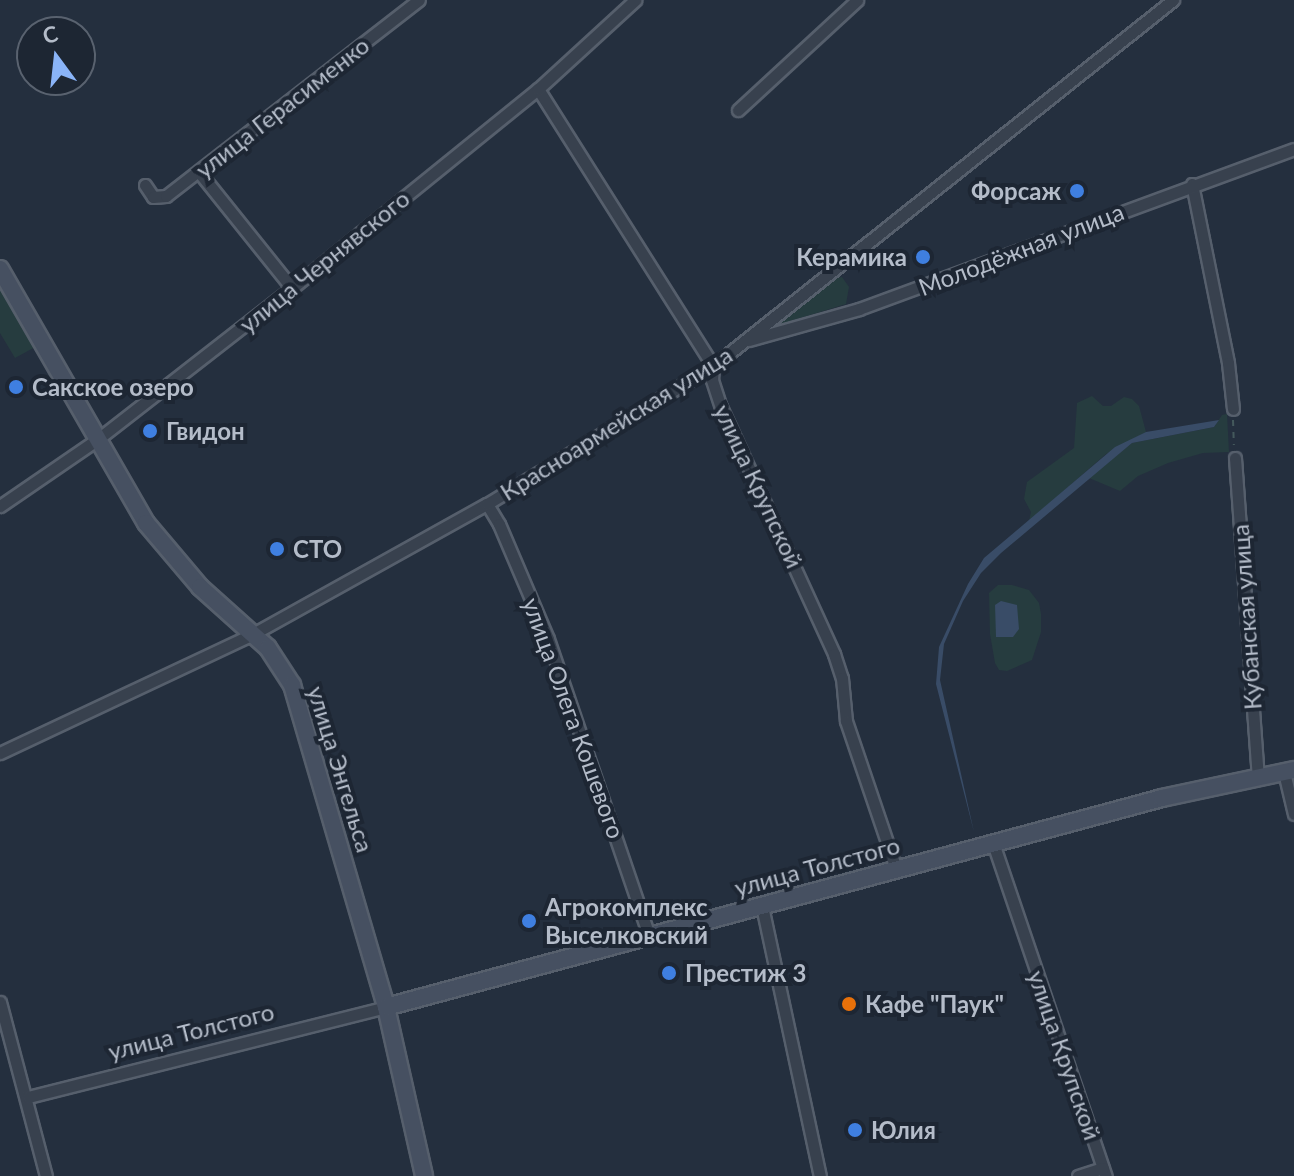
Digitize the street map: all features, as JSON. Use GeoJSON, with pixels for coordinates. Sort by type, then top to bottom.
{"type":"FeatureCollection","features":[{"type":"Feature","properties":{"kind":"main road","name":"улица Энгельса"},"geometry":{"type":"LineString","coordinates":[[0,269],[159,541],[200,587],[253,634],[282,667],[299,703],[386,1007],[424,1176]]}},
{"type":"Feature","properties":{"kind":"main road","name":"улица Толстого"},"geometry":{"type":"LineString","coordinates":[[386,1007],[993,843],[1258,776],[1289,771]]}},
{"type":"Feature","properties":{"kind":"street","name":"улица Герасименко"},"geometry":{"type":"LineString","coordinates":[[145,185],[153,197],[161,198],[199,172],[419,0]]}},
{"type":"Feature","properties":{"kind":"street","name":"улица Чернявского"},"geometry":{"type":"LineString","coordinates":[[0,506],[98,439],[292,288],[538,89],[635,0]]}},
{"type":"Feature","properties":{"kind":"street"},"geometry":{"type":"LineString","coordinates":[[738,110],[857,0]]}},
{"type":"Feature","properties":{"kind":"street","name":"Красноармейская улица"},"geometry":{"type":"LineString","coordinates":[[0,753],[253,634],[487,504],[713,366],[1173,0]]}},
{"type":"Feature","properties":{"kind":"street","name":"улица Крупской"},"geometry":{"type":"LineString","coordinates":[[538,89],[713,366],[712,380],[721,407],[834,654],[842,678],[846,721],[896,869]]}},
{"type":"Feature","properties":{"kind":"street","name":"Молодёжная улица"},"geometry":{"type":"LineString","coordinates":[[745,341],[870,305],[1294,149]]}},
{"type":"Feature","properties":{"kind":"street"},"geometry":{"type":"LineString","coordinates":[[199,172],[292,288]]}},
{"type":"Feature","properties":{"kind":"street"},"geometry":{"type":"LineString","coordinates":[[1192,184],[1228,363],[1233,409]]}},
{"type":"Feature","properties":{"kind":"street","name":"Кубанская улица"},"geometry":{"type":"LineString","coordinates":[[1235,458],[1258,776]]}},
{"type":"Feature","properties":{"kind":"street","name":"улица Олега Кошевого"},"geometry":{"type":"LineString","coordinates":[[487,504],[499,524],[548,639],[649,936]]}},
{"type":"Feature","properties":{"kind":"street"},"geometry":{"type":"LineString","coordinates":[[1289,771],[1294,814]]}},
{"type":"Feature","properties":{"kind":"street","name":"улица Крупской"},"geometry":{"type":"LineString","coordinates":[[993,843],[1104,1172]]}},
{"type":"Feature","properties":{"kind":"street"},"geometry":{"type":"LineString","coordinates":[[762,906],[820,1176]]}},
{"type":"Feature","properties":{"kind":"street"},"geometry":{"type":"LineString","coordinates":[[0,1002],[28,1097],[46,1176]]}},
{"type":"Feature","properties":{"kind":"street","name":"улица Толстого"},"geometry":{"type":"LineString","coordinates":[[28,1097],[386,1007]]}},
{"type":"Feature","properties":{"kind":"street"},"geometry":{"type":"LineString","coordinates":[[1078,1176],[1104,1172]]}},
{"type":"Feature","properties":{"kind":"path"},"geometry":{"type":"LineString","coordinates":[[1234,426],[1234,443]]}},
{"type":"Feature","properties":{"kind":"green space"},"geometry":{"type":"Polygon","coordinates":[[[842,277],[849,287],[846,304],[778,325],[834,278],[842,277]]]}},
{"type":"Feature","properties":{"kind":"green space"},"geometry":{"type":"Polygon","coordinates":[[[0,282],[37,346],[15,358],[0,333],[0,282]]]}},
{"type":"Feature","properties":{"kind":"green space"},"geometry":{"type":"Polygon","coordinates":[[[1092,396],[1103,406],[1111,406],[1124,397],[1132,399],[1139,406],[1146,432],[1106,454],[1029,521],[1031,512],[1024,499],[1027,482],[1074,448],[1077,403],[1092,396]]]}},
{"type":"Feature","properties":{"kind":"green space"},"geometry":{"type":"Polygon","coordinates":[[[1227,414],[1229,452],[1203,453],[1168,463],[1138,476],[1120,491],[1089,478],[1132,443],[1214,427],[1222,415],[1227,414]]]}},
{"type":"Feature","properties":{"kind":"green space"},"geometry":{"type":"Polygon","coordinates":[[[998,585],[1029,590],[1039,603],[1041,614],[1041,632],[1032,660],[1007,671],[999,670],[995,663],[990,634],[989,593],[998,585]]]}},
{"type":"Feature","properties":{"kind":"water"},"geometry":{"type":"Polygon","coordinates":[[[1219,420],[1214,427],[1132,443],[1001,553],[981,573],[963,601],[944,644],[940,680],[974,832],[936,684],[939,647],[968,584],[984,558],[1115,447],[1146,432],[1219,420]]]}},
{"type":"Feature","properties":{"kind":"water"},"geometry":{"type":"Polygon","coordinates":[[[1001,601],[1017,605],[1019,629],[1013,637],[996,637],[995,605],[1001,601]]]}},
{"type":"Feature","properties":{"kind":"place","name":"Форсаж"},"geometry":{"type":"Point","coordinates":[1077,191]}},
{"type":"Feature","properties":{"kind":"place","name":"Керамика"},"geometry":{"type":"Point","coordinates":[923,257]}},
{"type":"Feature","properties":{"kind":"place","name":"Сакское озеро"},"geometry":{"type":"Point","coordinates":[16,387]}},
{"type":"Feature","properties":{"kind":"place","name":"Гвидон"},"geometry":{"type":"Point","coordinates":[150,431]}},
{"type":"Feature","properties":{"kind":"place","name":"СТО"},"geometry":{"type":"Point","coordinates":[277,549]}},
{"type":"Feature","properties":{"kind":"place","name":"Агрокомплекс Выселковский"},"geometry":{"type":"Point","coordinates":[529,921]}},
{"type":"Feature","properties":{"kind":"place","name":"Престиж 3"},"geometry":{"type":"Point","coordinates":[669,973]}},
{"type":"Feature","properties":{"kind":"place","name":"Кафе \"Паук\""},"geometry":{"type":"Point","coordinates":[849,1004]}},
{"type":"Feature","properties":{"kind":"place","name":"Юлия"},"geometry":{"type":"Point","coordinates":[855,1130]}}]}
